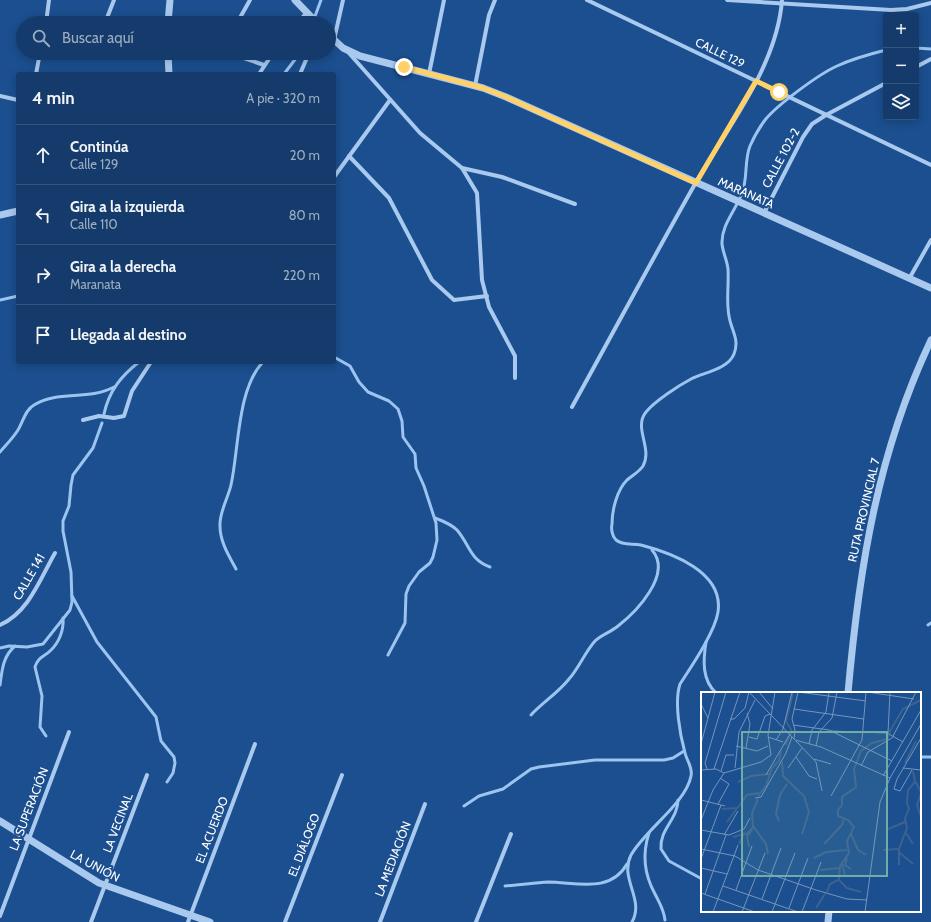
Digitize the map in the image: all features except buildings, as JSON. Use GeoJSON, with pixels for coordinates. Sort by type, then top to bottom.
{"type":"FeatureCollection","features":[{"type":"Feature","properties":{"kind":"street"},"geometry":{"type":"LineString","coordinates":[[47,16],[49,0]]}},
{"type":"Feature","properties":{"kind":"street"},"geometry":{"type":"LineString","coordinates":[[108,16],[114,0]]}},
{"type":"Feature","properties":{"kind":"street"},"geometry":{"type":"LineString","coordinates":[[169,16],[170,0]]}},
{"type":"Feature","properties":{"kind":"street"},"geometry":{"type":"LineString","coordinates":[[241,16],[250,0]]}},
{"type":"Feature","properties":{"kind":"street"},"geometry":{"type":"LineString","coordinates":[[295,0],[311,16]]}},
{"type":"Feature","properties":{"kind":"street"},"geometry":{"type":"LineString","coordinates":[[336,22],[343,0]]}},
{"type":"Feature","properties":{"kind":"street"},"geometry":{"type":"LineString","coordinates":[[429,74],[444,0]]}},
{"type":"Feature","properties":{"kind":"street"},"geometry":{"type":"LineString","coordinates":[[475,86],[489,15],[495,0]]}},
{"type":"Feature","properties":{"kind":"street","name":"CALLE 129"},"geometry":{"type":"LineString","coordinates":[[587,0],[931,166]]}},
{"type":"Feature","properties":{"kind":"street"},"geometry":{"type":"LineString","coordinates":[[727,0],[899,10],[931,3]]}},
{"type":"Feature","properties":{"kind":"street"},"geometry":{"type":"LineString","coordinates":[[572,407],[696,183],[756,81],[771,50],[777,28],[781,2]]}},
{"type":"Feature","properties":{"kind":"street"},"geometry":{"type":"LineString","coordinates":[[304,16],[307,12]]}},
{"type":"Feature","properties":{"kind":"street","name":"MARANATA"},"geometry":{"type":"LineString","coordinates":[[336,42],[343,48],[366,57],[475,86],[514,100],[931,288]]}},
{"type":"Feature","properties":{"kind":"street"},"geometry":{"type":"LineString","coordinates":[[343,48],[420,133],[462,168],[477,193],[482,280],[490,307],[515,356],[515,378]]}},
{"type":"Feature","properties":{"kind":"street"},"geometry":{"type":"LineString","coordinates":[[919,65],[931,59]]}},
{"type":"Feature","properties":{"kind":"street"},"geometry":{"type":"LineString","coordinates":[[36,72],[39,60]]}},
{"type":"Feature","properties":{"kind":"street"},"geometry":{"type":"LineString","coordinates":[[168,60],[169,72]]}},
{"type":"Feature","properties":{"kind":"street"},"geometry":{"type":"LineString","coordinates":[[249,60],[264,65]]}},
{"type":"Feature","properties":{"kind":"street"},"geometry":{"type":"LineString","coordinates":[[260,72],[268,60]]}},
{"type":"Feature","properties":{"kind":"street"},"geometry":{"type":"LineString","coordinates":[[301,72],[306,60]]}},
{"type":"Feature","properties":{"kind":"street","name":"CALLE 102-2"},"geometry":{"type":"LineString","coordinates":[[763,213],[807,131],[818,119],[884,84]]}},
{"type":"Feature","properties":{"kind":"street"},"geometry":{"type":"LineString","coordinates":[[0,96],[16,100]]}},
{"type":"Feature","properties":{"kind":"street"},"geometry":{"type":"LineString","coordinates":[[336,174],[390,100]]}},
{"type":"Feature","properties":{"kind":"street"},"geometry":{"type":"LineString","coordinates":[[349,156],[389,198],[432,280],[454,300],[487,296]]}},
{"type":"Feature","properties":{"kind":"street"},"geometry":{"type":"LineString","coordinates":[[462,168],[502,177],[575,204]]}},
{"type":"Feature","properties":{"kind":"street"},"geometry":{"type":"LineString","coordinates":[[0,216],[16,212]]}},
{"type":"Feature","properties":{"kind":"street"},"geometry":{"type":"LineString","coordinates":[[909,279],[931,240]]}},
{"type":"Feature","properties":{"kind":"street","name":"RUTA PROVINCIAL 7"},"geometry":{"type":"LineString","coordinates":[[848,692],[856,606],[872,515],[897,425],[931,340]]}},
{"type":"Feature","properties":{"kind":"street"},"geometry":{"type":"LineString","coordinates":[[83,420],[99,416],[114,418],[124,416],[132,391],[150,364]]}},
{"type":"Feature","properties":{"kind":"street","name":"CALLE 141"},"geometry":{"type":"LineString","coordinates":[[0,625],[14,617],[24,606],[55,553]]}},
{"type":"Feature","properties":{"kind":"street","name":"LA SUPERACIÓN"},"geometry":{"type":"LineString","coordinates":[[0,916],[69,732]]}},
{"type":"Feature","properties":{"kind":"street","name":"EL ACUERDO"},"geometry":{"type":"LineString","coordinates":[[189,919],[255,744]]}},
{"type":"Feature","properties":{"kind":"street","name":"LA VECINAL"},"geometry":{"type":"LineString","coordinates":[[91,922],[147,775]]}},
{"type":"Feature","properties":{"kind":"street","name":"EL DIÁLOGO"},"geometry":{"type":"LineString","coordinates":[[285,922],[342,775]]}},
{"type":"Feature","properties":{"kind":"street","name":"LA MEDIACIÓN"},"geometry":{"type":"LineString","coordinates":[[380,922],[425,804]]}},
{"type":"Feature","properties":{"kind":"street","name":"LA UNIÓN"},"geometry":{"type":"LineString","coordinates":[[0,821],[89,878],[189,919],[210,922]]}},
{"type":"Feature","properties":{"kind":"street"},"geometry":{"type":"LineString","coordinates":[[476,922],[510,834]]}},
{"type":"Feature","properties":{"kind":"street"},"geometry":{"type":"LineString","coordinates":[[828,922],[829,912]]}},
{"type":"Feature","properties":{"kind":"waterway"},"geometry":{"type":"LineString","coordinates":[[315,16],[321,0]]}},
{"type":"Feature","properties":{"kind":"waterway"},"geometry":{"type":"LineString","coordinates":[[919,48],[931,49]]}},
{"type":"Feature","properties":{"kind":"waterway"},"geometry":{"type":"LineString","coordinates":[[632,922],[636,905],[628,872],[628,864],[631,855],[637,846],[674,806],[688,786],[691,776],[690,764],[685,753],[681,737],[678,691],[680,684],[702,649],[716,620],[718,612],[718,598],[713,586],[704,575],[681,559],[638,544],[622,543],[616,540],[612,528],[616,500],[623,484],[643,466],[646,452],[641,425],[646,412],[661,399],[691,379],[716,370],[727,363],[731,359],[736,349],[736,339],[728,310],[728,269],[722,244],[722,237],[726,224],[742,193],[745,181],[748,152],[759,129],[765,120],[779,106],[799,90],[829,70],[849,61],[883,51]]}},
{"type":"Feature","properties":{"kind":"waterway"},"geometry":{"type":"LineString","coordinates":[[286,72],[295,60]]}},
{"type":"Feature","properties":{"kind":"waterway"},"geometry":{"type":"LineString","coordinates":[[0,300],[16,296]]}},
{"type":"Feature","properties":{"kind":"waterway"},"geometry":{"type":"LineString","coordinates":[[336,358],[350,366],[359,382],[368,392],[389,401],[398,409],[402,421],[403,437],[415,454],[416,468],[424,486],[436,523],[437,540],[433,557],[430,563],[419,572],[409,586],[406,594],[405,623],[388,655]]}},
{"type":"Feature","properties":{"kind":"waterway"},"geometry":{"type":"LineString","coordinates":[[104,414],[113,391],[121,379],[137,364]]}},
{"type":"Feature","properties":{"kind":"waterway"},"geometry":{"type":"LineString","coordinates":[[236,569],[223,543],[220,532],[220,521],[231,485],[240,420],[244,403],[254,374],[262,364]]}},
{"type":"Feature","properties":{"kind":"waterway"},"geometry":{"type":"LineString","coordinates":[[0,452],[12,439],[20,427],[26,413],[34,405],[43,400],[63,396],[94,394],[114,387]]}},
{"type":"Feature","properties":{"kind":"waterway"},"geometry":{"type":"LineString","coordinates":[[0,648],[9,646],[27,647],[43,644],[70,610],[72,602],[71,572],[63,531],[63,521],[69,506],[73,475],[93,448],[102,423]]}},
{"type":"Feature","properties":{"kind":"waterway"},"geometry":{"type":"LineString","coordinates":[[435,518],[455,528],[474,556],[483,564],[490,567]]}},
{"type":"Feature","properties":{"kind":"waterway"},"geometry":{"type":"LineString","coordinates":[[531,715],[573,675],[595,641],[618,626],[634,612],[650,592],[658,570],[657,560],[652,550]]}},
{"type":"Feature","properties":{"kind":"waterway"},"geometry":{"type":"LineString","coordinates":[[72,596],[97,642],[156,717],[161,741],[174,757],[175,763],[173,773],[167,782]]}},
{"type":"Feature","properties":{"kind":"waterway"},"geometry":{"type":"LineString","coordinates":[[46,736],[40,727],[42,696],[35,667],[39,659],[50,651],[58,640],[62,632],[63,618]]}},
{"type":"Feature","properties":{"kind":"waterway"},"geometry":{"type":"LineString","coordinates":[[706,642],[704,656],[706,676],[711,688],[715,692]]}},
{"type":"Feature","properties":{"kind":"waterway"},"geometry":{"type":"LineString","coordinates":[[0,685],[2,669],[8,654],[15,646]]}},
{"type":"Feature","properties":{"kind":"waterway"},"geometry":{"type":"LineString","coordinates":[[464,806],[479,796],[503,789],[531,769],[595,760],[664,760],[673,758],[684,751]]}},
{"type":"Feature","properties":{"kind":"waterway"},"geometry":{"type":"LineString","coordinates":[[921,757],[931,757]]}},
{"type":"Feature","properties":{"kind":"waterway"},"geometry":{"type":"LineString","coordinates":[[678,800],[675,813],[663,836],[661,849],[669,861],[701,878]]}},
{"type":"Feature","properties":{"kind":"waterway"},"geometry":{"type":"LineString","coordinates":[[649,833],[645,849],[646,871],[651,886],[663,910],[665,920]]}},
{"type":"Feature","properties":{"kind":"waterway"},"geometry":{"type":"LineString","coordinates":[[505,886],[548,882],[581,884],[602,883],[620,873],[627,864]]}},
{"type":"Feature","properties":{"kind":"route"},"geometry":{"type":"LineString","coordinates":[[404,67],[491,91],[696,183],[756,81],[779,92]]}}]}
